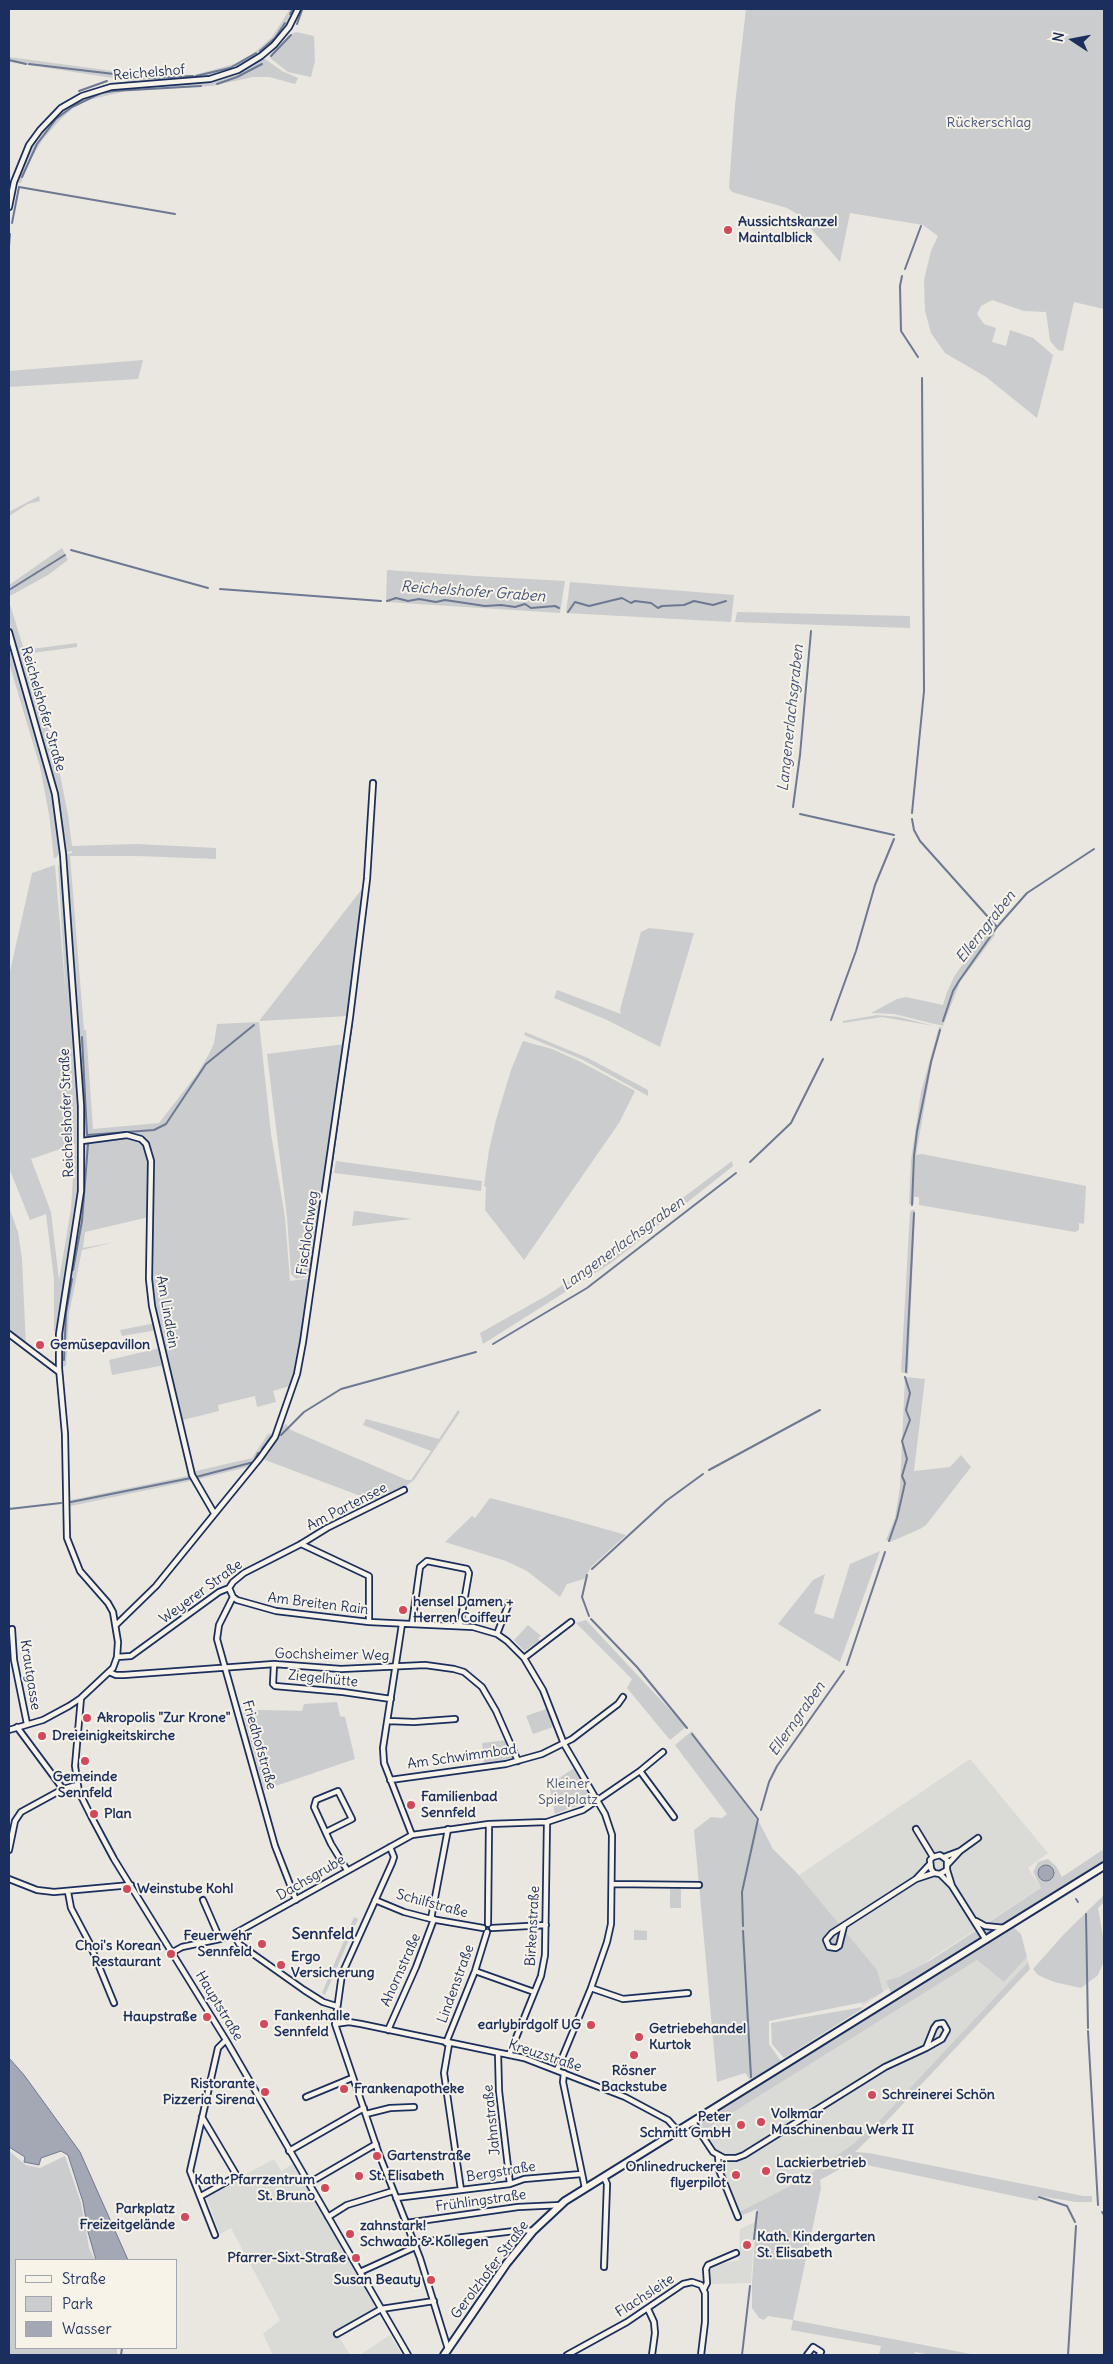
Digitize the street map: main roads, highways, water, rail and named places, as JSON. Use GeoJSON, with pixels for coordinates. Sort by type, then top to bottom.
{"type":"FeatureCollection","features":[{"type":"Feature","properties":{"kind":"main road","name":"Gerolzhofer Straße"},"geometry":{"type":"LineString","coordinates":[[446,2352],[507,2263],[533,2231],[561,2204],[1104,1866]]}},
{"type":"Feature","properties":{"kind":"water"},"geometry":{"type":"Polygon","coordinates":[[[1043,1865],[1049,1865],[1054,1870],[1052,1879],[1043,1881],[1038,1876],[1038,1870],[1043,1865]]]}},
{"type":"Feature","properties":{"kind":"water"},"geometry":{"type":"Polygon","coordinates":[[[9,2058],[24,2075],[80,2152],[128,2259],[96,2259],[88,2232],[83,2202],[68,2155],[61,2151],[41,2158],[39,2165],[24,2162],[25,2157],[9,2147],[9,2058]]]}},
{"type":"Feature","properties":{"kind":"waterway"},"geometry":{"type":"LineString","coordinates":[[290,14],[293,9]]}},
{"type":"Feature","properties":{"kind":"waterway"},"geometry":{"type":"LineString","coordinates":[[297,24],[302,10]]}},
{"type":"Feature","properties":{"kind":"waterway"},"geometry":{"type":"LineString","coordinates":[[260,51],[275,38],[285,23]]}},
{"type":"Feature","properties":{"kind":"waterway"},"geometry":{"type":"LineString","coordinates":[[271,56],[291,35]]}},
{"type":"Feature","properties":{"kind":"waterway"},"geometry":{"type":"LineString","coordinates":[[196,76],[230,68],[256,53]]}},
{"type":"Feature","properties":{"kind":"waterway"},"geometry":{"type":"LineString","coordinates":[[9,60],[26,64]]}},
{"type":"Feature","properties":{"kind":"waterway"},"geometry":{"type":"LineString","coordinates":[[29,64],[148,78]]}},
{"type":"Feature","properties":{"kind":"waterway"},"geometry":{"type":"LineString","coordinates":[[217,84],[237,77],[262,64]]}},
{"type":"Feature","properties":{"kind":"waterway"},"geometry":{"type":"LineString","coordinates":[[148,78],[193,76]]}},
{"type":"Feature","properties":{"kind":"waterway"},"geometry":{"type":"LineString","coordinates":[[126,79],[141,78]]}},
{"type":"Feature","properties":{"kind":"waterway"},"geometry":{"type":"LineString","coordinates":[[79,91],[107,81]]}},
{"type":"Feature","properties":{"kind":"waterway"},"geometry":{"type":"LineString","coordinates":[[22,177],[37,144],[56,119],[72,107],[101,93],[201,86]]}},
{"type":"Feature","properties":{"kind":"waterway"},"geometry":{"type":"LineString","coordinates":[[12,223],[19,187],[175,214]]}},
{"type":"Feature","properties":{"kind":"waterway"},"geometry":{"type":"LineString","coordinates":[[905,269],[921,226]]}},
{"type":"Feature","properties":{"kind":"waterway"},"geometry":{"type":"LineString","coordinates":[[9,246],[10,234]]}},
{"type":"Feature","properties":{"kind":"waterway"},"geometry":{"type":"LineString","coordinates":[[902,276],[900,286],[901,331],[918,357]]}},
{"type":"Feature","properties":{"kind":"waterway"},"geometry":{"type":"LineString","coordinates":[[912,813],[924,691],[922,378]]}},
{"type":"Feature","properties":{"kind":"waterway","name":"Reichelshofer Graben"},"geometry":{"type":"LineString","coordinates":[[71,550],[208,588]]}},
{"type":"Feature","properties":{"kind":"waterway","name":"Reichelshofer Graben"},"geometry":{"type":"LineString","coordinates":[[9,590],[65,555]]}},
{"type":"Feature","properties":{"kind":"waterway","name":"Reichelshofer Graben"},"geometry":{"type":"LineString","coordinates":[[220,589],[381,601]]}},
{"type":"Feature","properties":{"kind":"waterway","name":"Reichelshofer Graben"},"geometry":{"type":"LineString","coordinates":[[387,601],[396,598],[408,601],[419,599],[436,602],[445,600],[485,606],[501,605],[515,607],[525,604],[531,608],[555,606],[559,608]]}},
{"type":"Feature","properties":{"kind":"waterway","name":"Reichelshofer Graben"},"geometry":{"type":"LineString","coordinates":[[568,612],[575,602],[589,606],[622,598],[631,603],[635,601],[651,603],[658,608],[662,606],[684,605],[694,601],[713,605],[726,601]]}},
{"type":"Feature","properties":{"kind":"waterway","name":"Langenerlachsgraben"},"geometry":{"type":"LineString","coordinates":[[793,807],[800,755],[811,631]]}},
{"type":"Feature","properties":{"kind":"waterway","name":"Langenerlachsgraben"},"geometry":{"type":"LineString","coordinates":[[800,814],[894,835]]}},
{"type":"Feature","properties":{"kind":"waterway"},"geometry":{"type":"LineString","coordinates":[[912,819],[914,830],[920,841],[997,927]]}},
{"type":"Feature","properties":{"kind":"waterway","name":"Langenerlachsgraben"},"geometry":{"type":"LineString","coordinates":[[831,1020],[856,951],[875,885],[894,839]]}},
{"type":"Feature","properties":{"kind":"waterway","name":"Ellerngraben"},"geometry":{"type":"LineString","coordinates":[[943,1021],[953,991],[997,927],[1027,893],[1094,849]]}},
{"type":"Feature","properties":{"kind":"waterway"},"geometry":{"type":"LineString","coordinates":[[328,1190],[352,1023]]}},
{"type":"Feature","properties":{"kind":"waterway"},"geometry":{"type":"LineString","coordinates":[[82,1037],[87,1135],[154,1130],[166,1124],[206,1064],[254,1025]]}},
{"type":"Feature","properties":{"kind":"waterway","name":"Ellerngraben"},"geometry":{"type":"LineString","coordinates":[[912,1205],[917,1131],[931,1062],[940,1030]]}},
{"type":"Feature","properties":{"kind":"waterway","name":"Langenerlachsgraben"},"geometry":{"type":"LineString","coordinates":[[750,1162],[791,1123],[823,1059]]}},
{"type":"Feature","properties":{"kind":"waterway"},"geometry":{"type":"LineString","coordinates":[[73,1270],[82,1221],[88,1144]]}},
{"type":"Feature","properties":{"kind":"waterway","name":"Langenerlachsgraben"},"geometry":{"type":"LineString","coordinates":[[493,1344],[587,1288],[736,1173]]}},
{"type":"Feature","properties":{"kind":"waterway","name":"Ellerngraben"},"geometry":{"type":"LineString","coordinates":[[906,1372],[914,1213]]}},
{"type":"Feature","properties":{"kind":"waterway"},"geometry":{"type":"LineString","coordinates":[[64,1360],[66,1313],[72,1279]]}},
{"type":"Feature","properties":{"kind":"waterway","name":"Langenerlachsgraben"},"geometry":{"type":"LineString","coordinates":[[281,1435],[304,1412],[341,1389],[476,1352]]}},
{"type":"Feature","properties":{"kind":"waterway","name":"Ellerngraben"},"geometry":{"type":"LineString","coordinates":[[889,1541],[897,1518],[905,1483],[902,1476],[907,1459],[902,1441],[910,1420],[906,1410],[910,1393],[905,1377]]}},
{"type":"Feature","properties":{"kind":"waterway"},"geometry":{"type":"LineString","coordinates":[[709,1470],[820,1410]]}},
{"type":"Feature","properties":{"kind":"waterway","name":"Langenerlachsgraben"},"geometry":{"type":"LineString","coordinates":[[262,1449],[271,1437]]}},
{"type":"Feature","properties":{"kind":"waterway","name":"Langenerlachsgraben"},"geometry":{"type":"LineString","coordinates":[[196,1477],[254,1462],[258,1453]]}},
{"type":"Feature","properties":{"kind":"waterway"},"geometry":{"type":"LineString","coordinates":[[592,1569],[666,1501],[703,1474]]}},
{"type":"Feature","properties":{"kind":"waterway","name":"Langenerlachsgraben"},"geometry":{"type":"LineString","coordinates":[[71,1502],[191,1478]]}},
{"type":"Feature","properties":{"kind":"waterway","name":"Langenerlachsgraben"},"geometry":{"type":"LineString","coordinates":[[9,1509],[61,1503]]}},
{"type":"Feature","properties":{"kind":"waterway","name":"Ellerngraben"},"geometry":{"type":"LineString","coordinates":[[847,1665],[885,1552]]}},
{"type":"Feature","properties":{"kind":"waterway"},"geometry":{"type":"LineString","coordinates":[[587,1575],[582,1597],[589,1616]]}},
{"type":"Feature","properties":{"kind":"waterway"},"geometry":{"type":"LineString","coordinates":[[591,1619],[637,1667],[687,1728]]}},
{"type":"Feature","properties":{"kind":"waterway","name":"Ellerngraben"},"geometry":{"type":"LineString","coordinates":[[761,1810],[769,1782],[777,1766],[844,1671]]}},
{"type":"Feature","properties":{"kind":"waterway","name":"Ellerngraben"},"geometry":{"type":"LineString","coordinates":[[692,1734],[758,1819],[742,1892],[743,1926]]}},
{"type":"Feature","properties":{"kind":"waterway"},"geometry":{"type":"LineString","coordinates":[[1086,1914],[1088,2028]]}},
{"type":"Feature","properties":{"kind":"waterway","name":"Ellerngraben"},"geometry":{"type":"LineString","coordinates":[[743,1931],[751,2077]]}},
{"type":"Feature","properties":{"kind":"waterway"},"geometry":{"type":"LineString","coordinates":[[1088,2031],[1098,2205]]}},
{"type":"Feature","properties":{"kind":"waterway"},"geometry":{"type":"LineString","coordinates":[[1039,2197],[1067,2206],[1075,2222]]}},
{"type":"Feature","properties":{"kind":"waterway","name":"Ellerngraben"},"geometry":{"type":"LineString","coordinates":[[754,2239],[757,2212]]}},
{"type":"Feature","properties":{"kind":"waterway"},"geometry":{"type":"LineString","coordinates":[[1068,2355],[1076,2226]]}},
{"type":"Feature","properties":{"kind":"waterway","name":"Ellerngraben"},"geometry":{"type":"LineString","coordinates":[[742,2355],[750,2286]]}},
{"type":"Feature","properties":{"kind":"waterway"},"geometry":{"type":"LineString","coordinates":[[121,2355],[122,2349]]}},
{"type":"Feature","properties":{"kind":"place","name":"Aussichtskanzel Maintalblick"},"geometry":{"type":"Point","coordinates":[728,230]}},
{"type":"Feature","properties":{"kind":"place","name":"Gemüsepavillon"},"geometry":{"type":"Point","coordinates":[40,1345]}},
{"type":"Feature","properties":{"kind":"place","name":"hensel Damen + Herren Coiffeur"},"geometry":{"type":"Point","coordinates":[403,1610]}},
{"type":"Feature","properties":{"kind":"place","name":"Akropolis \"Zur Krone\""},"geometry":{"type":"Point","coordinates":[87,1718]}},
{"type":"Feature","properties":{"kind":"place","name":"Dreieinigkeitskirche"},"geometry":{"type":"Point","coordinates":[42,1736]}},
{"type":"Feature","properties":{"kind":"place","name":"Gemeinde Sennfeld"},"geometry":{"type":"Point","coordinates":[85,1761]}},
{"type":"Feature","properties":{"kind":"place","name":"Familienbad Sennfeld"},"geometry":{"type":"Point","coordinates":[411,1805]}},
{"type":"Feature","properties":{"kind":"place","name":"Plan"},"geometry":{"type":"Point","coordinates":[94,1814]}},
{"type":"Feature","properties":{"kind":"place","name":"Weinstube Kohl"},"geometry":{"type":"Point","coordinates":[127,1889]}},
{"type":"Feature","properties":{"kind":"place","name":"Feuerwehr Sennfeld"},"geometry":{"type":"Point","coordinates":[262,1944]}},
{"type":"Feature","properties":{"kind":"place","name":"Choi's Korean Restaurant"},"geometry":{"type":"Point","coordinates":[171,1954]}},
{"type":"Feature","properties":{"kind":"place","name":"Ergo Versicherung"},"geometry":{"type":"Point","coordinates":[281,1965]}},
{"type":"Feature","properties":{"kind":"place","name":"Haupstraße"},"geometry":{"type":"Point","coordinates":[207,2017]}},
{"type":"Feature","properties":{"kind":"place","name":"Fankenhalle Sennfeld"},"geometry":{"type":"Point","coordinates":[264,2024]}},
{"type":"Feature","properties":{"kind":"place","name":"earlybirdgolf UG"},"geometry":{"type":"Point","coordinates":[591,2025]}},
{"type":"Feature","properties":{"kind":"place","name":"Getriebehandel Kurtok"},"geometry":{"type":"Point","coordinates":[639,2037]}},
{"type":"Feature","properties":{"kind":"place","name":"Rösner Backstube"},"geometry":{"type":"Point","coordinates":[634,2055]}},
{"type":"Feature","properties":{"kind":"place","name":"Frankenapotheke"},"geometry":{"type":"Point","coordinates":[344,2089]}},
{"type":"Feature","properties":{"kind":"place","name":"Ristorante Pizzeria Sirena"},"geometry":{"type":"Point","coordinates":[265,2092]}},
{"type":"Feature","properties":{"kind":"place","name":"Schreinerei Schön"},"geometry":{"type":"Point","coordinates":[872,2095]}},
{"type":"Feature","properties":{"kind":"place","name":"Volkmar Maschinenbau Werk II"},"geometry":{"type":"Point","coordinates":[761,2122]}},
{"type":"Feature","properties":{"kind":"place","name":"Peter Schmitt GmbH"},"geometry":{"type":"Point","coordinates":[741,2125]}},
{"type":"Feature","properties":{"kind":"place","name":"Gartenstraße"},"geometry":{"type":"Point","coordinates":[377,2156]}},
{"type":"Feature","properties":{"kind":"place","name":"Lackierbetrieb Gratz"},"geometry":{"type":"Point","coordinates":[766,2171]}},
{"type":"Feature","properties":{"kind":"place","name":"Onlinedruckerei flyerpilot"},"geometry":{"type":"Point","coordinates":[736,2175]}},
{"type":"Feature","properties":{"kind":"place","name":"St. Elisabeth"},"geometry":{"type":"Point","coordinates":[359,2176]}},
{"type":"Feature","properties":{"kind":"place","name":"Kath. Pfarrzentrum St. Bruno"},"geometry":{"type":"Point","coordinates":[325,2188]}},
{"type":"Feature","properties":{"kind":"place","name":"Parkplatz Freizeitgelände"},"geometry":{"type":"Point","coordinates":[185,2217]}},
{"type":"Feature","properties":{"kind":"place","name":"zahnstark! Schwaab & Kollegen"},"geometry":{"type":"Point","coordinates":[350,2234]}},
{"type":"Feature","properties":{"kind":"place","name":"Kath. Kindergarten St. Elisabeth"},"geometry":{"type":"Point","coordinates":[747,2245]}},
{"type":"Feature","properties":{"kind":"place","name":"Pfarrer-Sixt-Straße"},"geometry":{"type":"Point","coordinates":[356,2258]}},
{"type":"Feature","properties":{"kind":"place","name":"Susan Beauty"},"geometry":{"type":"Point","coordinates":[431,2280]}},
{"type":"Feature","properties":{"kind":"district","name":"Sennfeld"},"geometry":{"type":"Point","coordinates":[323,1934]}},
{"type":"Feature","properties":{"kind":"park label","name":"Rückerschlag"},"geometry":{"type":"Point","coordinates":[989,123]}},
{"type":"Feature","properties":{"kind":"park label","name":"Kleiner Spielplatz"},"geometry":{"type":"Point","coordinates":[568,1792]}}]}
